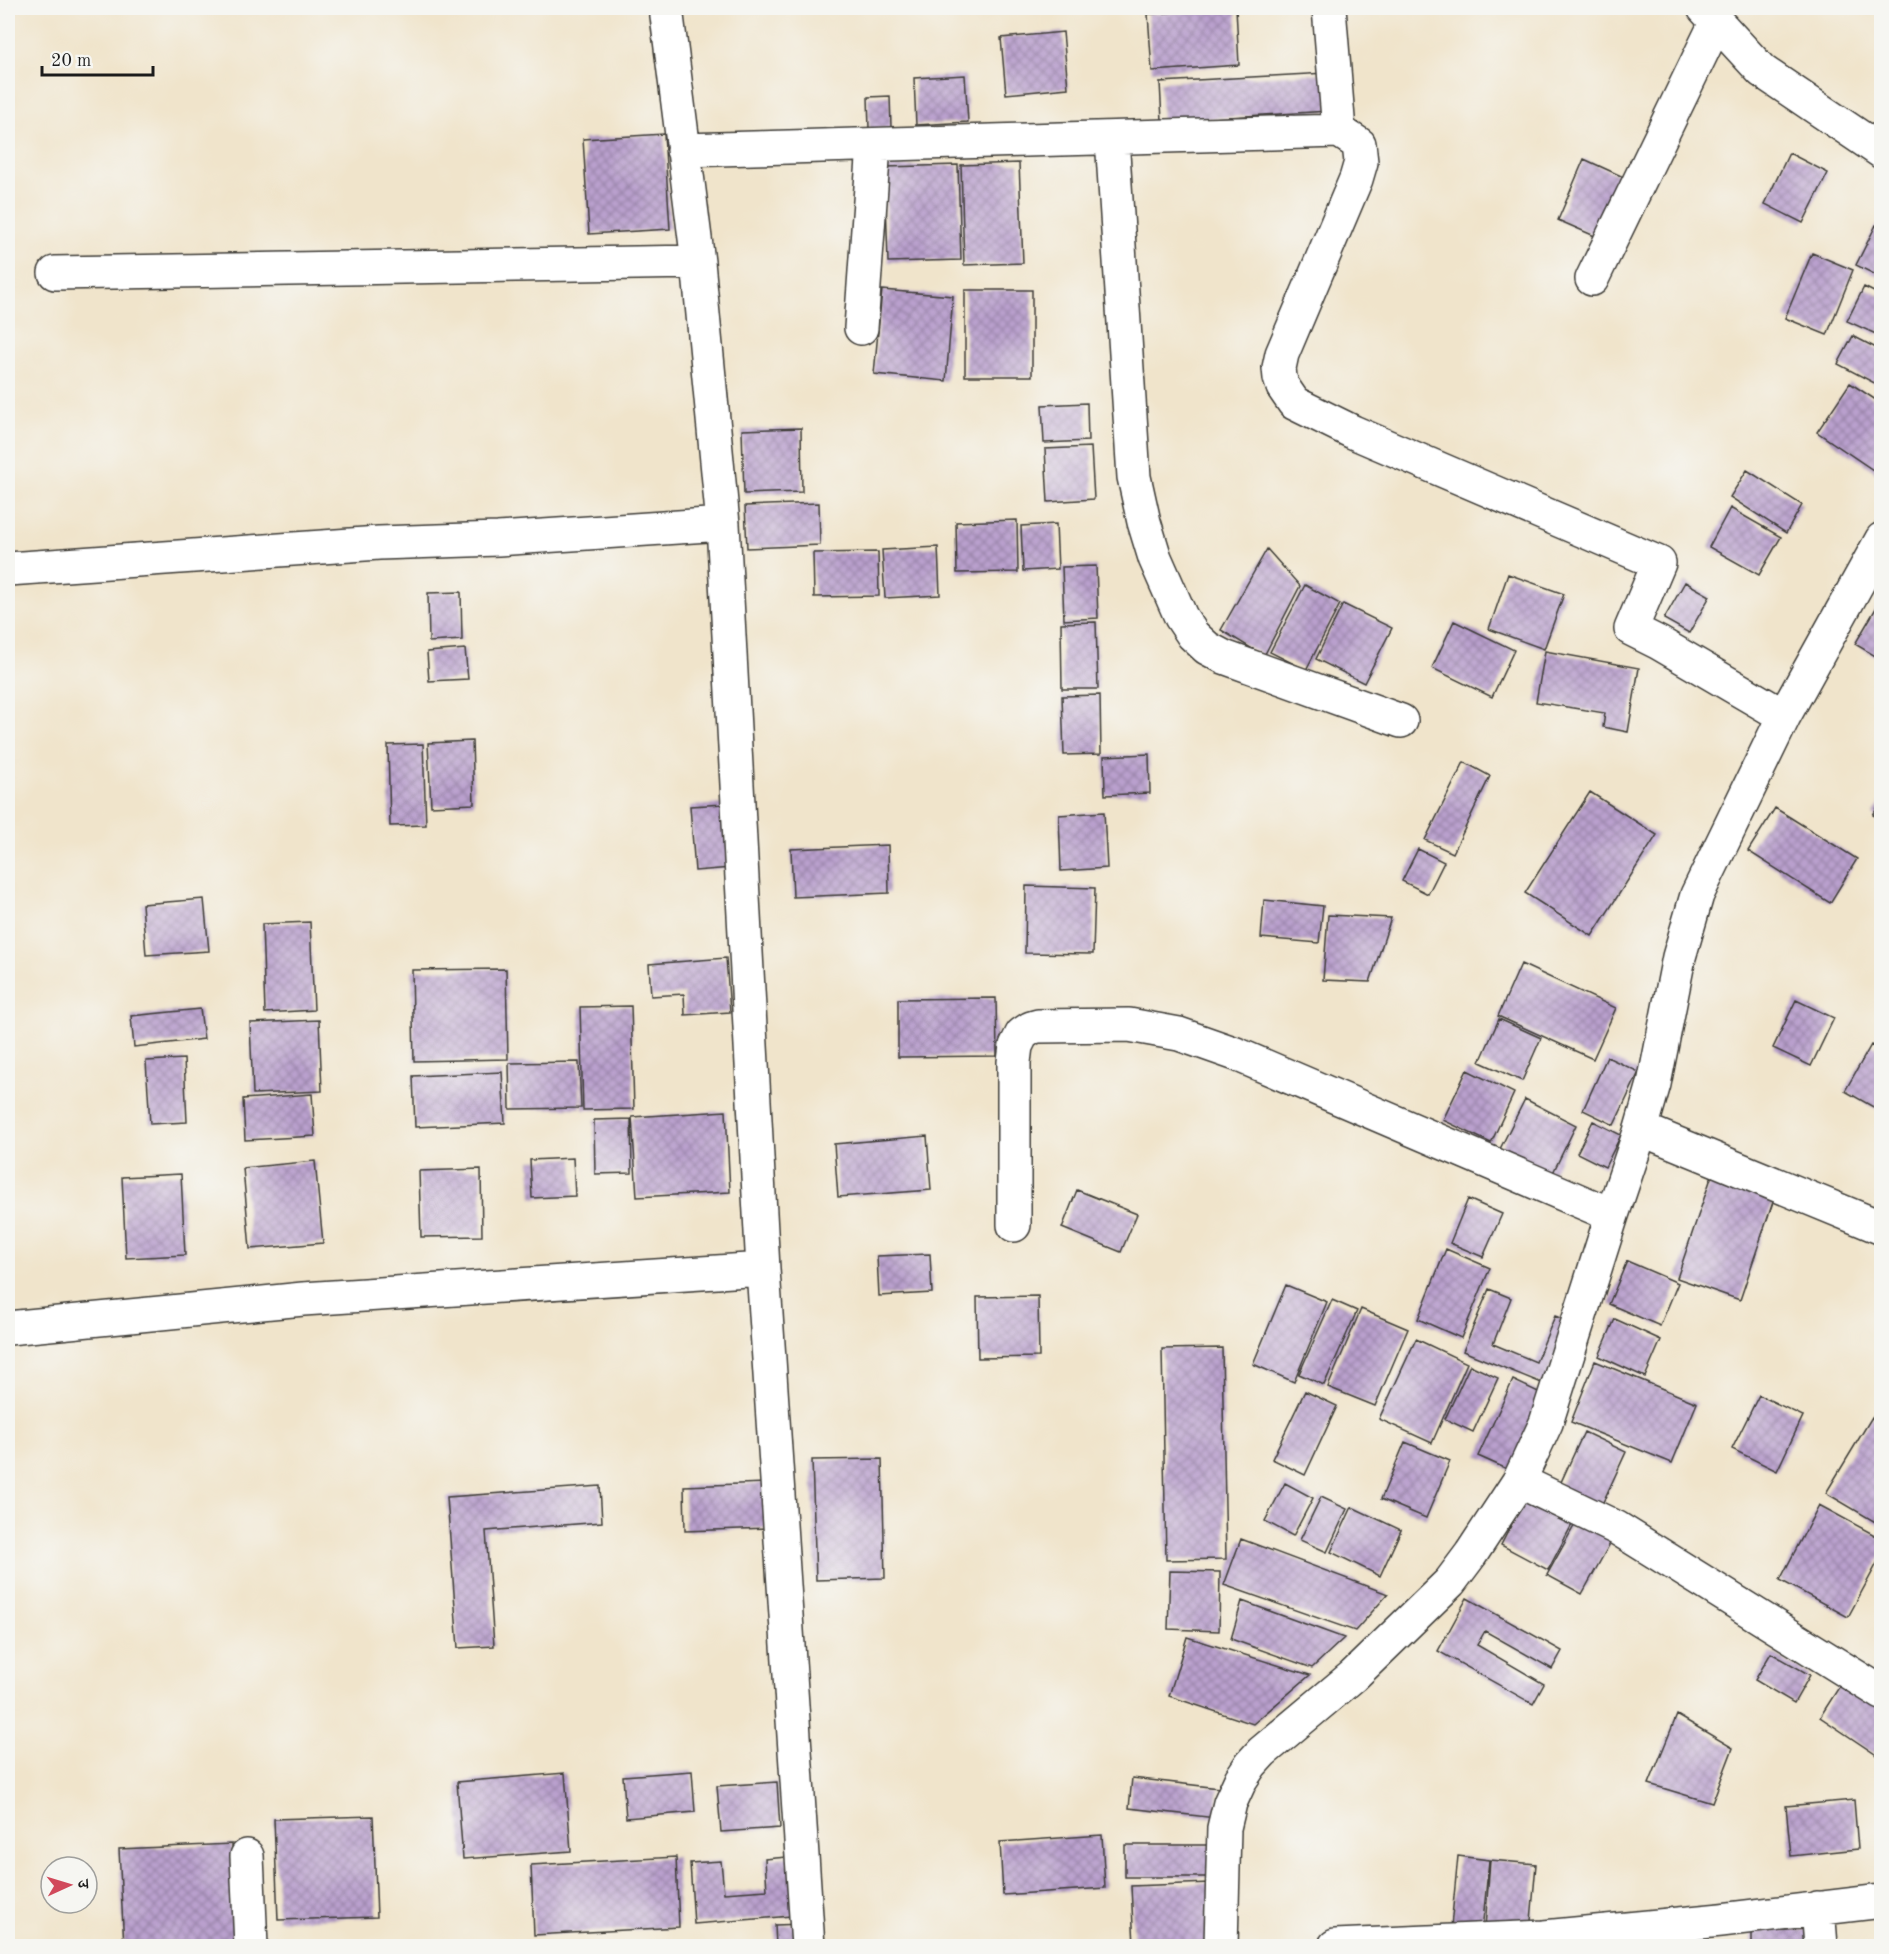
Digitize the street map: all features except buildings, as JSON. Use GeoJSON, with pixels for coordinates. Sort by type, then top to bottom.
{"type":"FeatureCollection","features":[{"type":"Feature","properties":{"kind":"street"},"geometry":{"type":"LineString","coordinates":[[666,8],[698,262],[723,524],[763,1269],[808,1947]]}},
{"type":"Feature","properties":{"kind":"street"},"geometry":{"type":"LineString","coordinates":[[1329,8],[1339,131]]}},
{"type":"Feature","properties":{"kind":"street"},"geometry":{"type":"LineString","coordinates":[[1593,279],[1710,15],[1762,71],[1881,152]]}},
{"type":"Feature","properties":{"kind":"street"},"geometry":{"type":"LineString","coordinates":[[683,150],[1339,131],[1359,144],[1361,162],[1343,213],[1282,354],[1279,368],[1280,378],[1294,403],[1353,432],[1659,563],[1631,629],[1785,716]]}},
{"type":"Feature","properties":{"kind":"street"},"geometry":{"type":"LineString","coordinates":[[1112,138],[1134,477],[1155,558],[1181,617],[1193,635],[1207,648],[1224,657],[1401,721]]}},
{"type":"Feature","properties":{"kind":"street"},"geometry":{"type":"LineString","coordinates":[[861,328],[874,145]]}},
{"type":"Feature","properties":{"kind":"street"},"geometry":{"type":"LineString","coordinates":[[55,273],[698,262]]}},
{"type":"Feature","properties":{"kind":"street"},"geometry":{"type":"LineString","coordinates":[[8,569],[379,543],[498,539],[723,524]]}},
{"type":"Feature","properties":{"kind":"street"},"geometry":{"type":"LineString","coordinates":[[1221,1947],[1224,1828],[1230,1803],[1241,1779],[1262,1752],[1353,1676],[1450,1582],[1519,1481],[1546,1423],[1641,1129],[1654,1084],[1679,957],[1696,895],[1785,716],[1881,539]]}},
{"type":"Feature","properties":{"kind":"street"},"geometry":{"type":"LineString","coordinates":[[1014,1225],[1014,1062],[1016,1046],[1022,1034],[1031,1028],[1068,1025],[1129,1025],[1179,1034],[1236,1054],[1612,1215]]}},
{"type":"Feature","properties":{"kind":"street"},"geometry":{"type":"LineString","coordinates":[[1641,1129],[1881,1228]]}},
{"type":"Feature","properties":{"kind":"street"},"geometry":{"type":"LineString","coordinates":[[8,1328],[303,1299],[763,1269]]}},
{"type":"Feature","properties":{"kind":"street"},"geometry":{"type":"LineString","coordinates":[[1519,1481],[1617,1528],[1881,1693]]}},
{"type":"Feature","properties":{"kind":"street"},"geometry":{"type":"LineString","coordinates":[[247,1856],[251,1947]]}},
{"type":"Feature","properties":{"kind":"street"},"geometry":{"type":"LineString","coordinates":[[1335,1947],[1544,1936],[1721,1920],[1881,1901]]}},
{"type":"Feature","properties":{"kind":"street"},"geometry":{"type":"LineString","coordinates":[[1818,1908],[1821,1947]]}}]}
